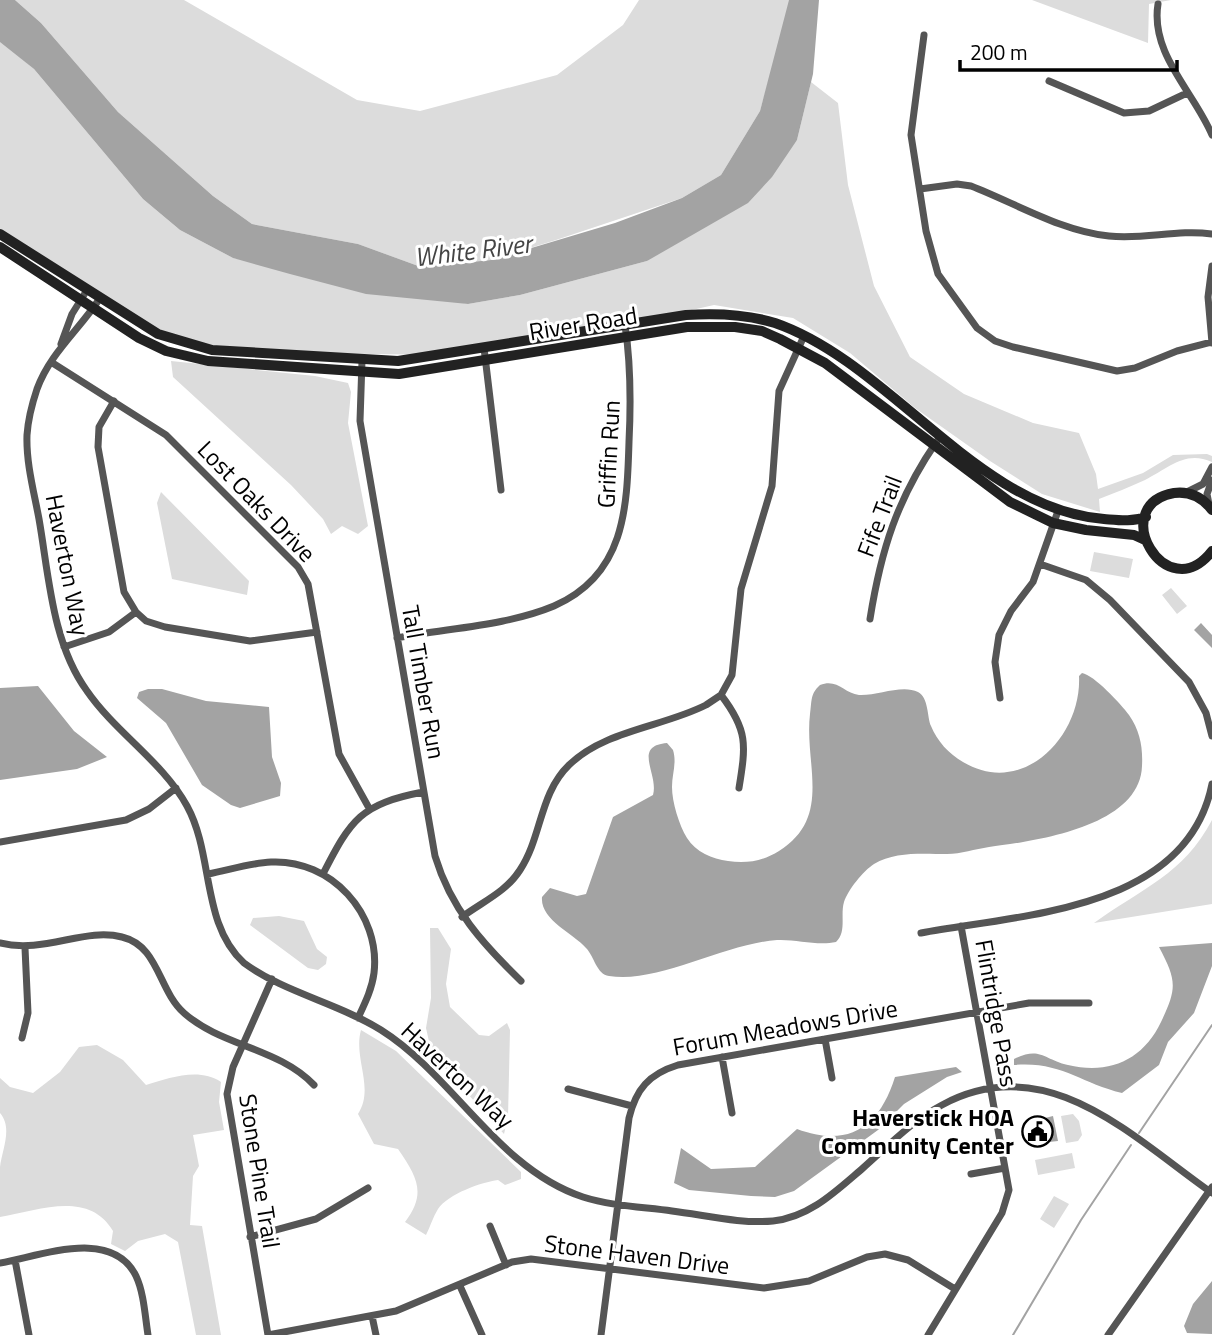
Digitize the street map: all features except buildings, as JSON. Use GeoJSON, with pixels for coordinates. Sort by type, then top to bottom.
{"type":"FeatureCollection","features":[{"type":"Feature","properties":{"kind":"main road","name":"River Road"},"geometry":{"type":"LineString","coordinates":[[0,234],[84,295],[93,308],[153,345],[194,359],[361,367],[714,313],[754,318],[804,336],[835,354],[1021,494],[1058,510],[1105,519],[1136,520],[1146,517]]}},
{"type":"Feature","properties":{"kind":"main road","name":"River Road"},"geometry":{"type":"LineString","coordinates":[[0,247],[84,295],[100,298],[158,334],[183,344],[212,350],[413,373],[687,327],[725,326],[762,331],[825,363],[1010,502],[1053,523],[1133,535],[1145,540]]}},
{"type":"Feature","properties":{"kind":"main road"},"geometry":{"type":"LineString","coordinates":[[1211,509],[1199,498],[1185,493],[1171,494],[1158,500],[1146,517],[1145,540],[1151,553],[1168,566],[1207,564],[1212,551]]}},
{"type":"Feature","properties":{"kind":"street"},"geometry":{"type":"LineString","coordinates":[[1158,4],[1157,18],[1168,58],[1212,135]]}},
{"type":"Feature","properties":{"kind":"street"},"geometry":{"type":"LineString","coordinates":[[925,35],[911,135],[932,260],[938,274],[976,328],[995,341],[1117,371],[1135,368],[1177,351],[1212,342],[1208,297],[1212,267]]}},
{"type":"Feature","properties":{"kind":"street"},"geometry":{"type":"LineString","coordinates":[[1049,81],[1124,113],[1150,111],[1187,93]]}},
{"type":"Feature","properties":{"kind":"street"},"geometry":{"type":"LineString","coordinates":[[920,190],[957,184],[971,186],[1070,227],[1106,236],[1139,237],[1189,230],[1212,234]]}},
{"type":"Feature","properties":{"kind":"street","name":"Haverton Way"},"geometry":{"type":"LineString","coordinates":[[84,295],[68,323],[33,404],[27,445],[64,647],[78,679],[95,703],[176,788],[197,828],[219,923],[226,941],[244,963],[272,979],[358,1018],[400,1044],[536,1173],[583,1197],[754,1221],[791,1218],[828,1198],[939,1107],[968,1094],[991,1089],[1033,1087],[1078,1101],[1211,1190]]}},
{"type":"Feature","properties":{"kind":"street","name":"Haverton Way"},"geometry":{"type":"LineString","coordinates":[[59,348],[100,298]]}},
{"type":"Feature","properties":{"kind":"street","name":"Griffin Run"},"geometry":{"type":"LineString","coordinates":[[397,638],[546,609],[576,593],[602,568],[621,532],[628,500],[631,372],[625,325]]}},
{"type":"Feature","properties":{"kind":"street"},"geometry":{"type":"LineString","coordinates":[[462,917],[507,886],[520,870],[547,796],[570,764],[595,747],[695,711],[720,695],[735,664],[741,589],[772,486],[779,391],[804,336]]}},
{"type":"Feature","properties":{"kind":"street"},"geometry":{"type":"LineString","coordinates":[[484,348],[493,446],[501,490]]}},
{"type":"Feature","properties":{"kind":"street","name":"Lost Oaks Drive"},"geometry":{"type":"LineString","coordinates":[[51,362],[166,435],[290,556],[308,584],[340,754],[369,808]]}},
{"type":"Feature","properties":{"kind":"street","name":"Tall Timber Run"},"geometry":{"type":"LineString","coordinates":[[361,367],[360,421],[439,872],[462,917],[478,938],[521,981]]}},
{"type":"Feature","properties":{"kind":"street"},"geometry":{"type":"LineString","coordinates":[[114,401],[100,427],[98,447],[124,592],[136,612],[156,625],[235,640],[262,641],[317,632]]}},
{"type":"Feature","properties":{"kind":"street","name":"Fife Trail"},"geometry":{"type":"LineString","coordinates":[[870,619],[885,542],[900,505],[941,435]]}},
{"type":"Feature","properties":{"kind":"street"},"geometry":{"type":"LineString","coordinates":[[1185,493],[1203,484],[1212,467]]}},
{"type":"Feature","properties":{"kind":"street"},"geometry":{"type":"LineString","coordinates":[[1211,509],[1207,494],[1212,480]]}},
{"type":"Feature","properties":{"kind":"street"},"geometry":{"type":"LineString","coordinates":[[1000,698],[995,662],[999,635],[1033,582],[1058,510]]}},
{"type":"Feature","properties":{"kind":"street"},"geometry":{"type":"LineString","coordinates":[[1040,564],[1086,580],[1110,600],[1189,682],[1201,702],[1212,736]]}},
{"type":"Feature","properties":{"kind":"street"},"geometry":{"type":"LineString","coordinates":[[64,647],[109,632],[136,612]]}},
{"type":"Feature","properties":{"kind":"street"},"geometry":{"type":"LineString","coordinates":[[720,695],[742,729],[744,753],[739,788]]}},
{"type":"Feature","properties":{"kind":"street"},"geometry":{"type":"LineString","coordinates":[[921,933],[1093,901],[1139,880],[1164,864],[1184,845],[1199,822],[1212,784]]}},
{"type":"Feature","properties":{"kind":"street"},"geometry":{"type":"LineString","coordinates":[[0,842],[126,820],[149,810],[176,788]]}},
{"type":"Feature","properties":{"kind":"street"},"geometry":{"type":"LineString","coordinates":[[323,874],[341,838],[369,808],[387,799],[424,792]]}},
{"type":"Feature","properties":{"kind":"street"},"geometry":{"type":"LineString","coordinates":[[208,874],[272,862],[303,866],[323,874],[355,902],[368,925],[373,941],[372,983],[358,1018]]}},
{"type":"Feature","properties":{"kind":"street","name":"Flintridge Pass"},"geometry":{"type":"LineString","coordinates":[[928,1335],[1006,1205],[1009,1190],[961,926]]}},
{"type":"Feature","properties":{"kind":"street"},"geometry":{"type":"LineString","coordinates":[[0,943],[24,948],[107,935],[133,941],[149,956],[171,997],[185,1014],[294,1067],[314,1084]]}},
{"type":"Feature","properties":{"kind":"street"},"geometry":{"type":"LineString","coordinates":[[22,1038],[28,1013],[24,948]]}},
{"type":"Feature","properties":{"kind":"street","name":"Stone Pine Trail"},"geometry":{"type":"LineString","coordinates":[[268,1335],[227,1100],[230,1075],[272,979]]}},
{"type":"Feature","properties":{"kind":"street","name":"Forum Meadows Drive"},"geometry":{"type":"LineString","coordinates":[[601,1335],[632,1107],[643,1085],[656,1073],[678,1065],[1036,1002],[1090,1003]]}},
{"type":"Feature","properties":{"kind":"street"},"geometry":{"type":"LineString","coordinates":[[825,1039],[832,1078]]}},
{"type":"Feature","properties":{"kind":"street"},"geometry":{"type":"LineString","coordinates":[[722,1057],[732,1112]]}},
{"type":"Feature","properties":{"kind":"street"},"geometry":{"type":"LineString","coordinates":[[568,1089],[632,1107]]}},
{"type":"Feature","properties":{"kind":"street"},"geometry":{"type":"LineString","coordinates":[[971,1174],[1005,1168]]}},
{"type":"Feature","properties":{"kind":"street"},"geometry":{"type":"LineString","coordinates":[[250,1237],[316,1219],[368,1188]]}},
{"type":"Feature","properties":{"kind":"street"},"geometry":{"type":"LineString","coordinates":[[1108,1335],[1211,1190]]}},
{"type":"Feature","properties":{"kind":"street"},"geometry":{"type":"LineString","coordinates":[[490,1226],[506,1265]]}},
{"type":"Feature","properties":{"kind":"street"},"geometry":{"type":"LineString","coordinates":[[0,1263],[95,1248],[117,1256],[133,1272],[139,1286],[148,1335]]}},
{"type":"Feature","properties":{"kind":"street","name":"Stone Haven Drive"},"geometry":{"type":"LineString","coordinates":[[268,1335],[412,1306],[506,1265],[531,1259],[770,1288],[809,1281],[867,1257],[885,1254],[908,1260],[955,1289]]}},
{"type":"Feature","properties":{"kind":"street"},"geometry":{"type":"LineString","coordinates":[[15,1260],[29,1335]]}},
{"type":"Feature","properties":{"kind":"street"},"geometry":{"type":"LineString","coordinates":[[460,1286],[481,1335]]}},
{"type":"Feature","properties":{"kind":"street"},"geometry":{"type":"LineString","coordinates":[[372,1316],[376,1335]]}},
{"type":"Feature","properties":{"kind":"shaded area"},"geometry":{"type":"Polygon","coordinates":[[[0,0],[15,0],[41,23],[118,112],[213,196],[252,224],[358,244],[421,267],[491,260],[615,223],[682,198],[721,175],[760,111],[789,0],[819,0],[813,74],[797,140],[772,177],[748,203],[647,261],[520,295],[468,304],[366,294],[233,258],[180,230],[143,199],[34,69],[0,42],[0,0]]]}},
{"type":"Feature","properties":{"kind":"shaded area"},"geometry":{"type":"Polygon","coordinates":[[[15,0],[184,0],[357,100],[420,111],[557,75],[623,25],[639,0],[789,0],[789,8],[760,111],[721,175],[682,198],[491,260],[421,267],[358,244],[252,224],[213,196],[118,112],[41,23],[15,0]]]}},
{"type":"Feature","properties":{"kind":"shaded area"},"geometry":{"type":"Polygon","coordinates":[[[1032,0],[1171,0],[1149,4],[1148,43],[1032,0]]]}},
{"type":"Feature","properties":{"kind":"shaded area"},"geometry":{"type":"Polygon","coordinates":[[[0,40],[34,69],[143,199],[180,230],[233,258],[468,304],[520,295],[647,261],[797,140],[811,82],[838,103],[848,185],[874,286],[910,357],[964,394],[1033,423],[1079,433],[1096,474],[1098,489],[1143,473],[1173,455],[1207,454],[1212,456],[1212,462],[1194,458],[1177,462],[1145,480],[1099,499],[1100,512],[1042,494],[915,408],[850,353],[793,318],[714,305],[625,325],[438,355],[241,352],[170,339],[0,234],[0,40]]]}},
{"type":"Feature","properties":{"kind":"shaded area"},"geometry":{"type":"Polygon","coordinates":[[[171,361],[315,376],[348,383],[351,392],[348,423],[368,526],[358,534],[342,526],[331,534],[323,519],[291,485],[173,377],[171,361]]]}},
{"type":"Feature","properties":{"kind":"shaded area"},"geometry":{"type":"Polygon","coordinates":[[[161,492],[249,581],[247,595],[172,579],[157,503],[161,492]]]}},
{"type":"Feature","properties":{"kind":"shaded area"},"geometry":{"type":"Polygon","coordinates":[[[1094,552],[1133,559],[1129,578],[1090,571],[1094,552]]]}},
{"type":"Feature","properties":{"kind":"shaded area"},"geometry":{"type":"Polygon","coordinates":[[[1171,588],[1187,606],[1177,614],[1162,595],[1171,588]]]}},
{"type":"Feature","properties":{"kind":"shaded area"},"geometry":{"type":"Polygon","coordinates":[[[1201,623],[1212,635],[1212,648],[1194,630],[1201,623]]]}},
{"type":"Feature","properties":{"kind":"shaded area"},"geometry":{"type":"Polygon","coordinates":[[[1082,673],[1114,697],[1133,721],[1138,733],[1142,766],[1137,787],[1124,804],[1105,817],[1057,835],[958,853],[910,854],[882,860],[865,871],[849,892],[843,907],[841,933],[836,942],[777,940],[735,948],[648,974],[609,976],[601,972],[589,951],[580,942],[546,913],[542,897],[550,888],[577,896],[586,894],[613,817],[653,795],[649,755],[651,749],[657,745],[667,743],[673,750],[673,799],[681,827],[691,843],[716,859],[754,861],[779,851],[796,837],[806,822],[811,806],[812,788],[810,714],[813,695],[820,685],[831,683],[859,695],[905,689],[918,692],[926,703],[934,732],[948,751],[963,762],[985,771],[1007,772],[1027,766],[1045,755],[1059,739],[1071,720],[1079,676],[1082,673]]]}},
{"type":"Feature","properties":{"kind":"shaded area"},"geometry":{"type":"Polygon","coordinates":[[[38,686],[74,731],[107,757],[77,769],[0,780],[0,688],[38,686]]]}},
{"type":"Feature","properties":{"kind":"shaded area"},"geometry":{"type":"Polygon","coordinates":[[[162,689],[206,701],[269,707],[272,757],[281,783],[280,796],[240,808],[202,785],[166,723],[137,698],[139,692],[162,689]]]}},
{"type":"Feature","properties":{"kind":"shaded area"},"geometry":{"type":"Polygon","coordinates":[[[1212,820],[1212,904],[1094,923],[1175,868],[1201,839],[1212,820]]]}},
{"type":"Feature","properties":{"kind":"shaded area"},"geometry":{"type":"Polygon","coordinates":[[[279,916],[304,921],[317,949],[327,957],[326,964],[318,970],[308,968],[250,925],[253,918],[279,916]]]}},
{"type":"Feature","properties":{"kind":"shaded area"},"geometry":{"type":"Polygon","coordinates":[[[430,928],[438,928],[451,949],[446,984],[450,1007],[479,1035],[489,1036],[507,1023],[510,1030],[508,1117],[504,1134],[447,1071],[430,1046],[426,1028],[431,998],[430,928]]]}},
{"type":"Feature","properties":{"kind":"shaded area"},"geometry":{"type":"Polygon","coordinates":[[[1212,943],[1212,966],[1194,1013],[1168,1042],[1159,1065],[1122,1093],[1058,1069],[1014,1065],[1014,1059],[1030,1054],[1083,1068],[1111,1066],[1123,1062],[1145,1046],[1154,1035],[1170,1001],[1172,977],[1159,947],[1212,943]]]}},
{"type":"Feature","properties":{"kind":"shaded area"},"geometry":{"type":"Polygon","coordinates":[[[361,1030],[396,1051],[521,1172],[521,1179],[505,1185],[498,1180],[491,1181],[449,1198],[438,1209],[426,1235],[405,1222],[416,1202],[417,1185],[414,1177],[398,1149],[374,1144],[358,1114],[365,1094],[359,1041],[361,1030]]]}},
{"type":"Feature","properties":{"kind":"shaded area"},"geometry":{"type":"Polygon","coordinates":[[[97,1045],[123,1060],[146,1085],[174,1077],[194,1075],[203,1075],[221,1082],[219,1102],[224,1130],[193,1135],[199,1166],[193,1176],[190,1225],[202,1226],[221,1335],[196,1335],[178,1242],[165,1234],[138,1241],[125,1251],[111,1244],[113,1231],[103,1218],[77,1207],[62,1206],[0,1217],[0,1167],[6,1125],[0,1113],[0,1078],[10,1087],[33,1093],[60,1072],[79,1047],[97,1045]]]}},
{"type":"Feature","properties":{"kind":"shaded area"},"geometry":{"type":"Polygon","coordinates":[[[956,1067],[962,1072],[947,1077],[904,1104],[878,1130],[794,1191],[775,1197],[751,1196],[689,1190],[674,1183],[681,1148],[711,1169],[755,1167],[797,1129],[832,1136],[859,1129],[880,1109],[895,1077],[956,1067]]]}},
{"type":"Feature","properties":{"kind":"shaded area"},"geometry":{"type":"Polygon","coordinates":[[[1073,1114],[1079,1121],[1082,1135],[1078,1141],[1066,1143],[1061,1116],[1073,1114]]]}},
{"type":"Feature","properties":{"kind":"shaded area"},"geometry":{"type":"Polygon","coordinates":[[[1053,1116],[1058,1141],[1049,1142],[1045,1118],[1053,1116]]]}},
{"type":"Feature","properties":{"kind":"shaded area"},"geometry":{"type":"Polygon","coordinates":[[[1072,1153],[1075,1168],[1038,1175],[1035,1160],[1072,1153]]]}},
{"type":"Feature","properties":{"kind":"shaded area"},"geometry":{"type":"Polygon","coordinates":[[[1054,1196],[1069,1204],[1054,1228],[1040,1219],[1054,1196]]]}},
{"type":"Feature","properties":{"kind":"shaded area"},"geometry":{"type":"Polygon","coordinates":[[[1212,1281],[1212,1334],[1187,1333],[1184,1326],[1193,1304],[1212,1281]]]}},
{"type":"Feature","properties":{"kind":"waterway"},"geometry":{"type":"LineString","coordinates":[[1139,1133],[1212,1025]]}},
{"type":"Feature","properties":{"kind":"waterway"},"geometry":{"type":"LineString","coordinates":[[1013,1335],[1081,1220],[1131,1145]]}},
{"type":"Feature","properties":{"kind":"place","name":"Haverstick HOA Community Center"},"geometry":{"type":"Point","coordinates":[1037,1131]}},
{"type":"Feature","properties":{"kind":"water label","name":"White River"},"geometry":{"type":"Point","coordinates":[473,250]}}]}
